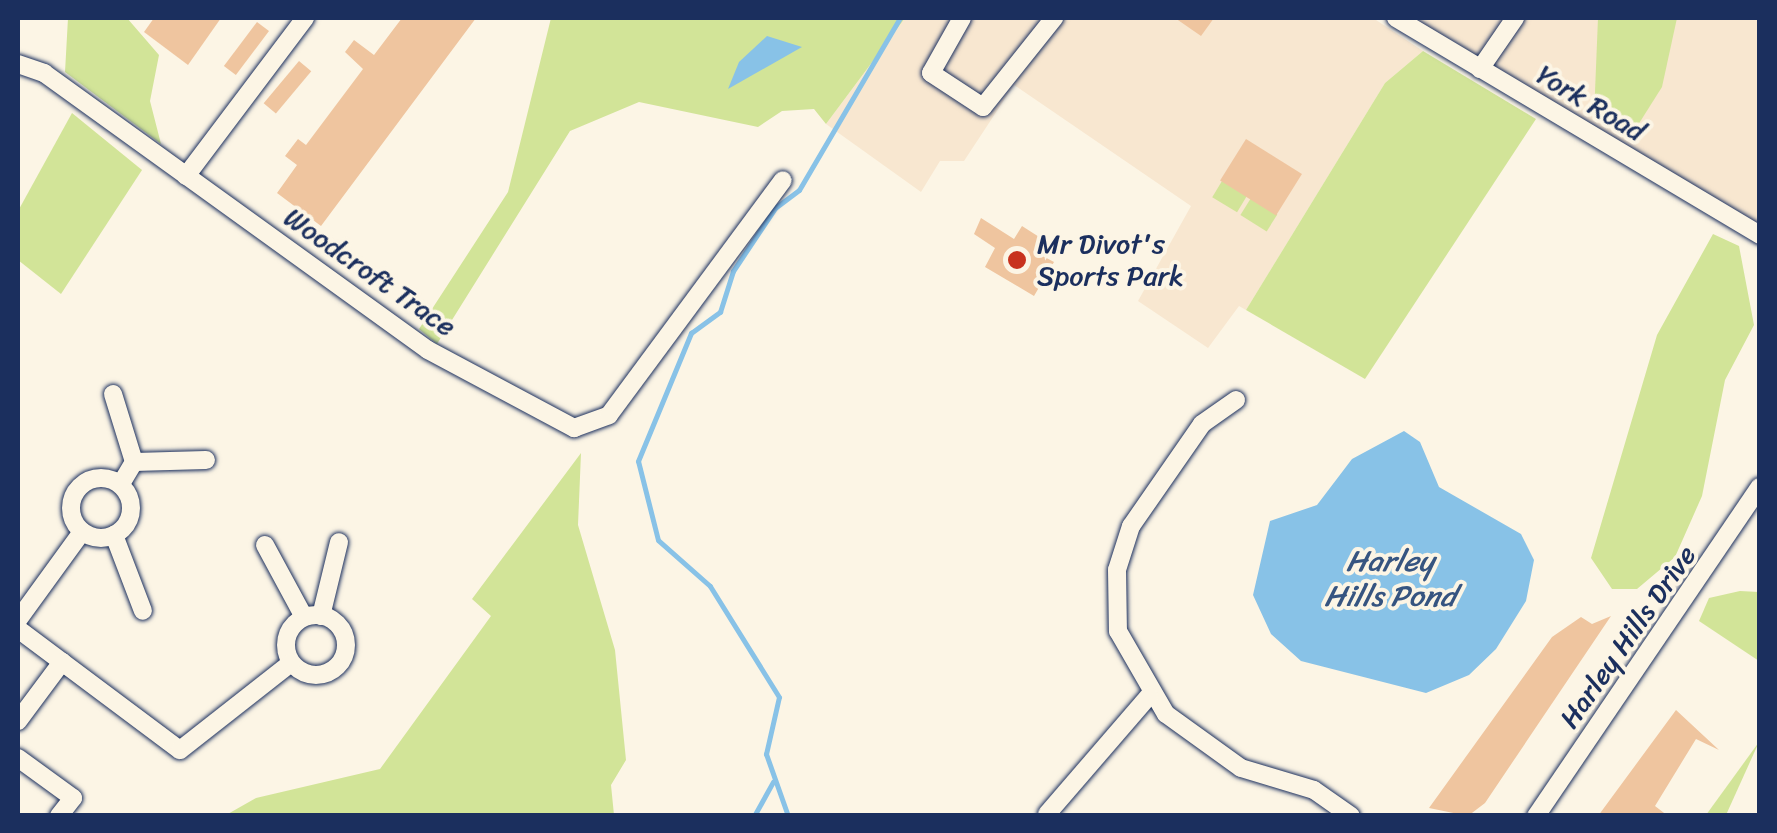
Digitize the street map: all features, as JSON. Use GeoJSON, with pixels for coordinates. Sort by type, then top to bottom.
{"type":"FeatureCollection","features":[{"type":"Feature","properties":{"kind":"street"},"geometry":{"type":"LineString","coordinates":[[186,176],[305,18]]}},
{"type":"Feature","properties":{"kind":"street"},"geometry":{"type":"LineString","coordinates":[[962,18],[931,72],[984,108],[1054,18]]}},
{"type":"Feature","properties":{"kind":"street","name":"York Road"},"geometry":{"type":"LineString","coordinates":[[1396,18],[1760,236]]}},
{"type":"Feature","properties":{"kind":"street"},"geometry":{"type":"LineString","coordinates":[[1480,69],[1515,18]]}},
{"type":"Feature","properties":{"kind":"street","name":"Woodcroft Trace"},"geometry":{"type":"LineString","coordinates":[[18,64],[44,73],[428,350],[567,427],[596,425],[784,180]]}},
{"type":"Feature","properties":{"kind":"street"},"geometry":{"type":"LineString","coordinates":[[112,394],[134,462],[121,484]]}},
{"type":"Feature","properties":{"kind":"street"},"geometry":{"type":"LineString","coordinates":[[1236,400],[1202,424],[1137,516],[1120,557],[1118,631],[1149,696],[1240,768],[1314,790],[1351,816]]}},
{"type":"Feature","properties":{"kind":"street"},"geometry":{"type":"LineString","coordinates":[[134,462],[206,460]]}},
{"type":"Feature","properties":{"kind":"street"},"geometry":{"type":"LineString","coordinates":[[82,532],[71,506],[78,489],[94,478],[121,484]]}},
{"type":"Feature","properties":{"kind":"street"},"geometry":{"type":"LineString","coordinates":[[114,535],[131,511],[121,484]]}},
{"type":"Feature","properties":{"kind":"street","name":"Harley Hills Drive"},"geometry":{"type":"LineString","coordinates":[[1536,816],[1760,487]]}},
{"type":"Feature","properties":{"kind":"street"},"geometry":{"type":"LineString","coordinates":[[82,532],[114,535]]}},
{"type":"Feature","properties":{"kind":"street"},"geometry":{"type":"LineString","coordinates":[[18,620],[82,532]]}},
{"type":"Feature","properties":{"kind":"street"},"geometry":{"type":"LineString","coordinates":[[114,535],[143,611]]}},
{"type":"Feature","properties":{"kind":"street"},"geometry":{"type":"LineString","coordinates":[[291,664],[287,637],[313,616],[339,542]]}},
{"type":"Feature","properties":{"kind":"street"},"geometry":{"type":"LineString","coordinates":[[265,545],[313,616],[344,634],[341,662],[317,676],[291,664]]}},
{"type":"Feature","properties":{"kind":"street"},"geometry":{"type":"LineString","coordinates":[[18,629],[180,750],[291,664]]}},
{"type":"Feature","properties":{"kind":"street"},"geometry":{"type":"LineString","coordinates":[[18,721],[62,662]]}},
{"type":"Feature","properties":{"kind":"street"},"geometry":{"type":"LineString","coordinates":[[1047,814],[1098,744],[1149,696]]}},
{"type":"Feature","properties":{"kind":"street"},"geometry":{"type":"LineString","coordinates":[[18,758],[73,798],[59,816]]}},
{"type":"Feature","properties":{"kind":"shaded area"},"geometry":{"type":"Polygon","coordinates":[[[905,18],[1373,18],[1423,51],[1385,83],[1246,310],[1239,306],[1208,348],[1138,301],[1191,206],[1014,85],[964,161],[940,161],[921,192],[826,124],[905,18]]]}},
{"type":"Feature","properties":{"kind":"shaded area"},"geometry":{"type":"Polygon","coordinates":[[[1413,18],[1759,18],[1759,224],[1715,198],[1413,18]]]}},
{"type":"Feature","properties":{"kind":"green space"},"geometry":{"type":"Polygon","coordinates":[[[68,18],[127,18],[159,55],[150,101],[161,144],[65,72],[68,18]]]}},
{"type":"Feature","properties":{"kind":"green space"},"geometry":{"type":"Polygon","coordinates":[[[551,18],[905,18],[826,124],[814,109],[782,111],[758,127],[639,102],[570,131],[437,344],[419,329],[508,192],[551,18]]]}},
{"type":"Feature","properties":{"kind":"green space"},"geometry":{"type":"Polygon","coordinates":[[[1598,18],[1677,18],[1662,87],[1638,125],[1594,116],[1598,18]]]}},
{"type":"Feature","properties":{"kind":"green space"},"geometry":{"type":"Polygon","coordinates":[[[1423,51],[1536,119],[1365,379],[1246,310],[1385,83],[1423,51]]]}},
{"type":"Feature","properties":{"kind":"green space"},"geometry":{"type":"Polygon","coordinates":[[[72,113],[142,170],[61,294],[18,260],[18,211],[72,113]]]}},
{"type":"Feature","properties":{"kind":"green space"},"geometry":{"type":"Polygon","coordinates":[[[1222,181],[1247,196],[1237,212],[1212,197],[1222,181]]]}},
{"type":"Feature","properties":{"kind":"green space"},"geometry":{"type":"Polygon","coordinates":[[[1251,198],[1277,214],[1267,231],[1240,215],[1251,198]]]}},
{"type":"Feature","properties":{"kind":"green space"},"geometry":{"type":"Polygon","coordinates":[[[1713,234],[1739,246],[1754,325],[1725,380],[1702,496],[1675,557],[1637,589],[1612,589],[1591,558],[1657,335],[1713,234]]]}},
{"type":"Feature","properties":{"kind":"green space"},"geometry":{"type":"Polygon","coordinates":[[[581,453],[578,525],[615,650],[626,760],[611,785],[614,815],[226,815],[256,798],[380,769],[491,616],[472,599],[581,453]]]}},
{"type":"Feature","properties":{"kind":"green space"},"geometry":{"type":"Polygon","coordinates":[[[1740,591],[1759,592],[1759,661],[1699,621],[1709,598],[1740,591]]]}},
{"type":"Feature","properties":{"kind":"green space"},"geometry":{"type":"Polygon","coordinates":[[[1759,742],[1726,815],[1706,815],[1759,742]]]}},
{"type":"Feature","properties":{"kind":"water"},"geometry":{"type":"Polygon","coordinates":[[[767,36],[802,47],[728,89],[739,62],[767,36]]]}},
{"type":"Feature","properties":{"kind":"water","name":"Harley Hills Pond"},"geometry":{"type":"Polygon","coordinates":[[[1404,431],[1420,442],[1439,487],[1521,534],[1534,560],[1526,601],[1496,649],[1469,675],[1426,693],[1301,661],[1271,634],[1253,595],[1270,521],[1317,505],[1352,459],[1404,431]]]}},
{"type":"Feature","properties":{"kind":"building"},"geometry":{"type":"Polygon","coordinates":[[[154,18],[221,18],[188,65],[144,32],[154,18]]]}},
{"type":"Feature","properties":{"kind":"building"},"geometry":{"type":"Polygon","coordinates":[[[402,18],[476,18],[321,226],[277,193],[297,165],[285,156],[298,139],[306,145],[363,69],[345,52],[354,40],[374,55],[402,18]]]}},
{"type":"Feature","properties":{"kind":"building"},"geometry":{"type":"Polygon","coordinates":[[[1175,18],[1214,18],[1201,36],[1175,18]]]}},
{"type":"Feature","properties":{"kind":"building"},"geometry":{"type":"Polygon","coordinates":[[[257,22],[269,31],[236,75],[224,66],[257,22]]]}},
{"type":"Feature","properties":{"kind":"building"},"geometry":{"type":"Polygon","coordinates":[[[299,61],[311,71],[276,113],[264,103],[299,61]]]}},
{"type":"Feature","properties":{"kind":"building"},"geometry":{"type":"Polygon","coordinates":[[[1246,139],[1302,174],[1276,216],[1220,181],[1246,139]]]}},
{"type":"Feature","properties":{"kind":"building"},"geometry":{"type":"Polygon","coordinates":[[[981,218],[1014,239],[1022,226],[1047,242],[1039,254],[1054,262],[1034,296],[985,267],[995,248],[974,234],[981,218]]]}},
{"type":"Feature","properties":{"kind":"building"},"geometry":{"type":"Polygon","coordinates":[[[1611,616],[1485,803],[1468,816],[1429,808],[1552,637],[1581,617],[1592,624],[1611,616]]]}},
{"type":"Feature","properties":{"kind":"building"},"geometry":{"type":"Polygon","coordinates":[[[1676,710],[1719,750],[1696,739],[1655,806],[1668,816],[1598,816],[1676,710]]]}},
{"type":"Feature","properties":{"kind":"waterway"},"geometry":{"type":"LineString","coordinates":[[788,816],[766,754],[779,697],[710,586],[658,540],[638,461],[691,333],[720,312],[733,271],[775,208],[799,190],[900,18]]}},
{"type":"Feature","properties":{"kind":"waterway"},"geometry":{"type":"LineString","coordinates":[[754,816],[773,782]]}},
{"type":"Feature","properties":{"kind":"place","name":"Mr Divot's Sports Park"},"geometry":{"type":"Point","coordinates":[1017,260]}}]}
